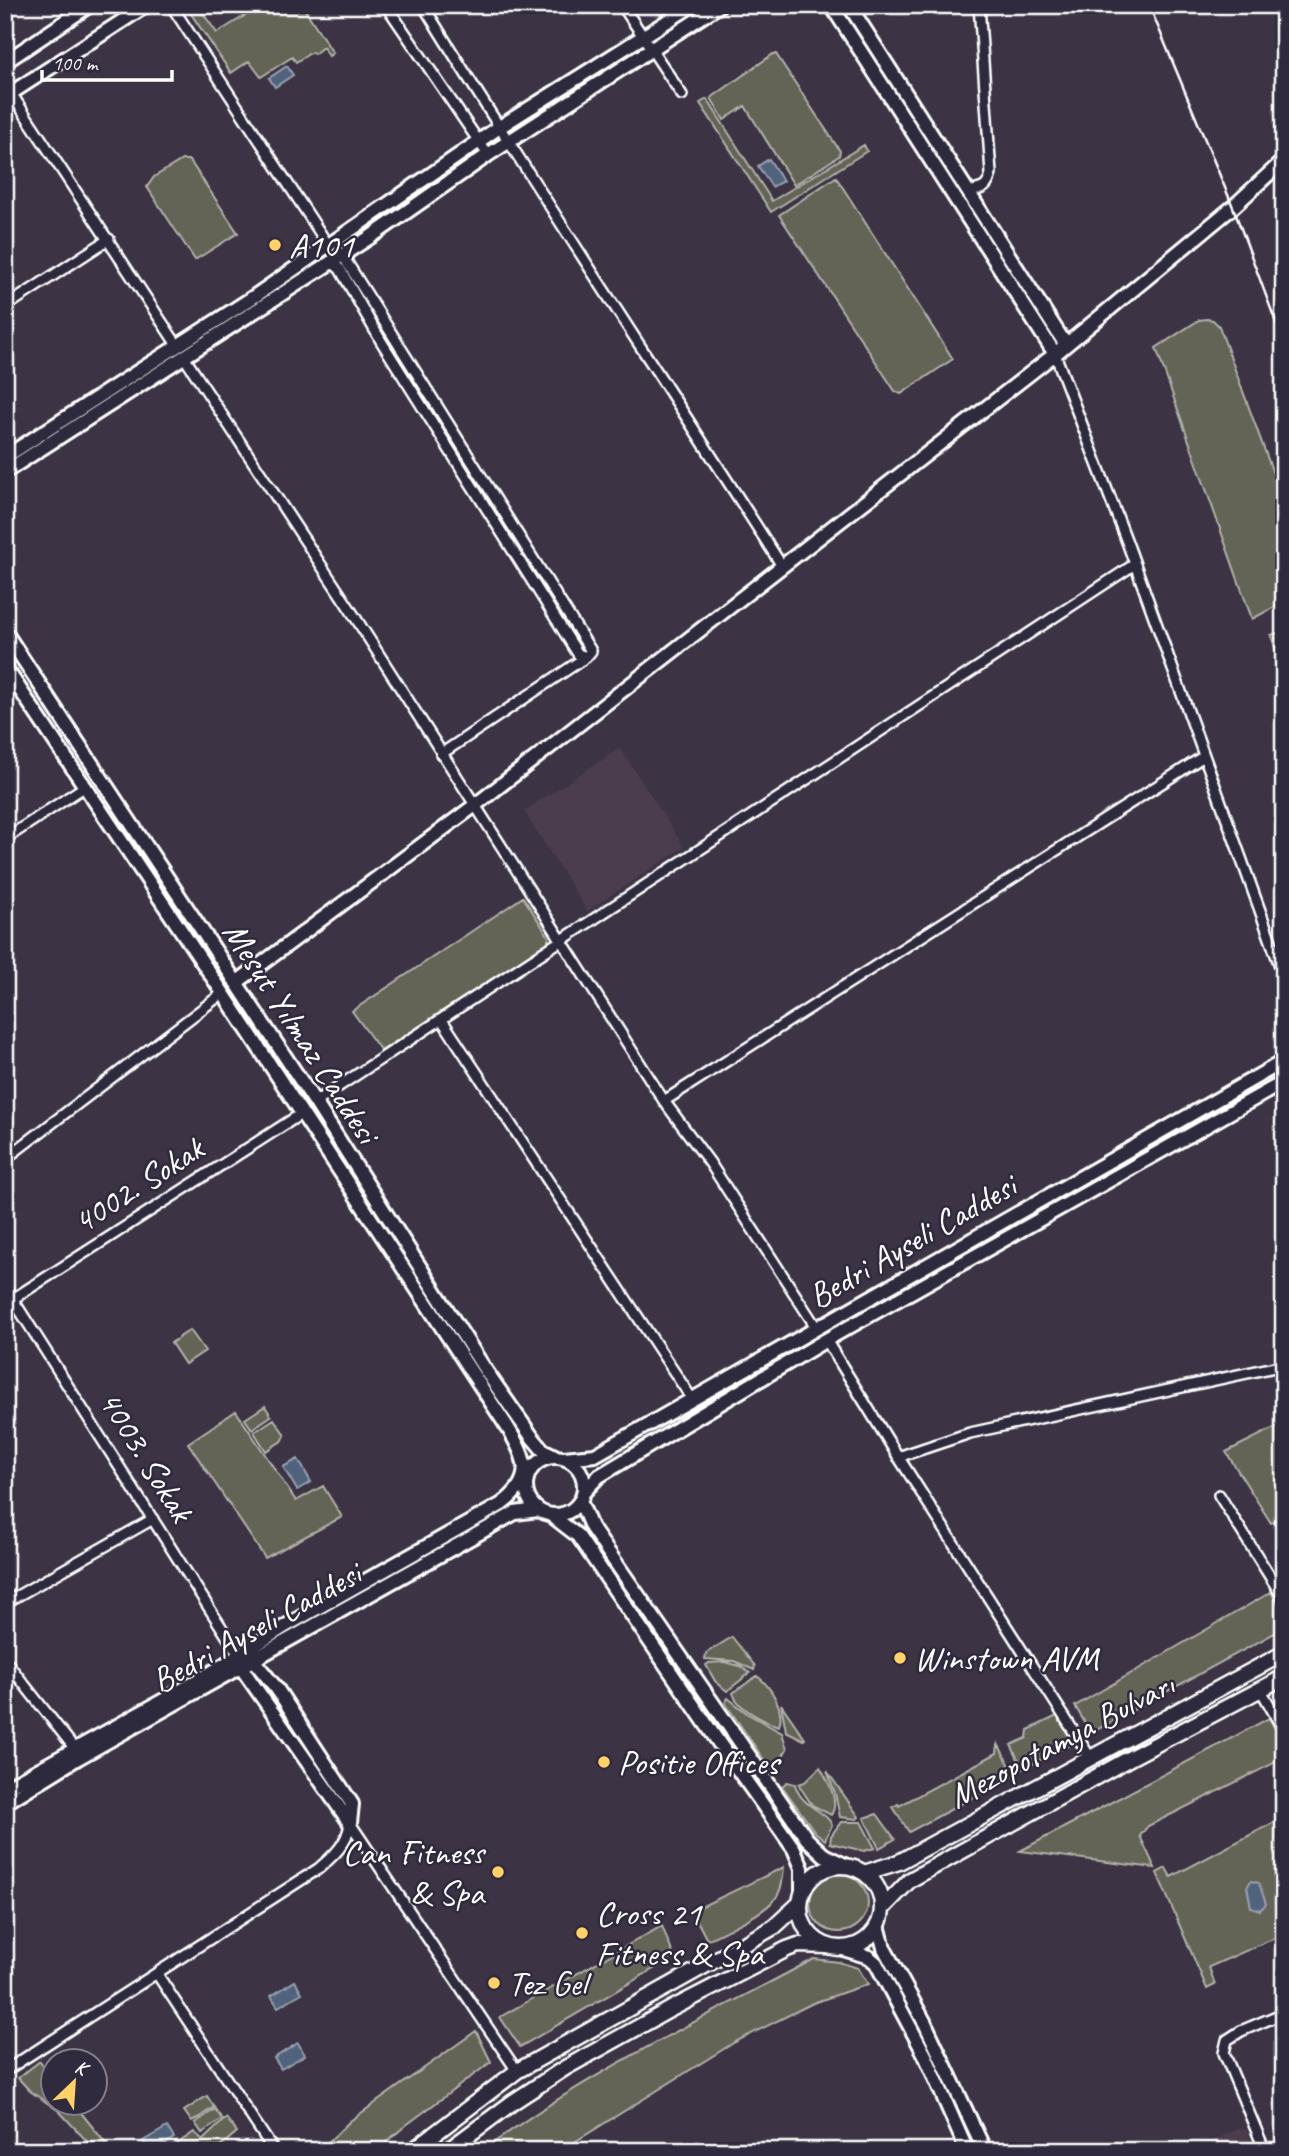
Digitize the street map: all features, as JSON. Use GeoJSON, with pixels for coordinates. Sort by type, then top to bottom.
{"type":"FeatureCollection","features":[{"type":"Feature","properties":{"kind":"main road"},"geometry":{"type":"LineString","coordinates":[[5,62],[90,5]]}},
{"type":"Feature","properties":{"kind":"main road"},"geometry":{"type":"LineString","coordinates":[[7,91],[147,5]]}},
{"type":"Feature","properties":{"kind":"main road"},"geometry":{"type":"LineString","coordinates":[[5,457],[255,296],[479,141],[693,5]]}},
{"type":"Feature","properties":{"kind":"main road"},"geometry":{"type":"LineString","coordinates":[[5,472],[349,251],[488,155],[720,5]]}},
{"type":"Feature","properties":{"kind":"main road"},"geometry":{"type":"LineString","coordinates":[[831,5],[1055,354]]}},
{"type":"Feature","properties":{"kind":"main road"},"geometry":{"type":"LineString","coordinates":[[849,5],[1066,345]]}},
{"type":"Feature","properties":{"kind":"main road"},"geometry":{"type":"LineString","coordinates":[[236,983],[474,806],[1055,354],[1233,207],[1284,160]]}},
{"type":"Feature","properties":{"kind":"main road","name":"Mesut Yılmaz Caddesi"},"geometry":{"type":"LineString","coordinates":[[5,632],[315,1102],[486,1371],[543,1450],[560,1457]]}},
{"type":"Feature","properties":{"kind":"main road","name":"Mesut Yılmaz Caddesi"},"geometry":{"type":"LineString","coordinates":[[5,667],[223,993],[521,1450],[525,1479]]}},
{"type":"Feature","properties":{"kind":"main road","name":"Bedri Ayseli Caddesi"},"geometry":{"type":"LineString","coordinates":[[560,1457],[595,1455],[1284,1061]]}},
{"type":"Feature","properties":{"kind":"main road","name":"Bedri Ayseli Caddesi"},"geometry":{"type":"LineString","coordinates":[[582,1497],[599,1476],[826,1339],[1284,1082]]}},
{"type":"Feature","properties":{"kind":"main road"},"geometry":{"type":"LineString","coordinates":[[967,2151],[925,2055],[876,1963],[869,1957],[815,1940],[806,1930],[800,1917],[802,1868],[794,1849],[578,1536],[551,1515],[538,1510],[528,1499],[525,1479],[539,1461],[560,1457],[578,1468],[582,1476],[582,1497],[591,1527],[807,1839],[824,1855],[864,1873],[878,1889],[881,1909],[878,1925],[884,1948],[925,2022],[985,2151]]}},
{"type":"Feature","properties":{"kind":"main road","name":"Bedri Ayseli Caddesi"},"geometry":{"type":"LineString","coordinates":[[5,1803],[243,1659],[299,1618],[502,1504],[517,1493],[525,1479]]}},
{"type":"Feature","properties":{"kind":"main road"},"geometry":{"type":"LineString","coordinates":[[551,1515],[567,1513],[582,1497]]}},
{"type":"Feature","properties":{"kind":"main road","name":"Bedri Ayseli Caddesi"},"geometry":{"type":"LineString","coordinates":[[5,1788],[198,1681],[515,1513],[538,1510]]}},
{"type":"Feature","properties":{"kind":"main road","name":"Mezopotamya Bulvarı"},"geometry":{"type":"LineString","coordinates":[[864,1873],[899,1862],[1284,1653]]}},
{"type":"Feature","properties":{"kind":"main road"},"geometry":{"type":"LineString","coordinates":[[243,1659],[350,1823]]}},
{"type":"Feature","properties":{"kind":"main road","name":"Mezopotamya Bulvarı"},"geometry":{"type":"LineString","coordinates":[[881,1909],[910,1880],[1284,1677]]}},
{"type":"Feature","properties":{"kind":"main road"},"geometry":{"type":"LineString","coordinates":[[412,2151],[517,2071],[774,1927],[801,1897],[810,1879],[833,1866],[847,1866]]}},
{"type":"Feature","properties":{"kind":"main road"},"geometry":{"type":"LineString","coordinates":[[447,2151],[529,2091],[671,2009],[787,1949],[798,1945],[834,1947],[863,1942],[878,1925]]}},
{"type":"Feature","properties":{"kind":"street"},"geometry":{"type":"LineString","coordinates":[[171,5],[328,245]]}},
{"type":"Feature","properties":{"kind":"street"},"geometry":{"type":"LineString","coordinates":[[386,5],[488,155]]}},
{"type":"Feature","properties":{"kind":"street"},"geometry":{"type":"LineString","coordinates":[[423,5],[499,128],[782,566]]}},
{"type":"Feature","properties":{"kind":"street"},"geometry":{"type":"LineString","coordinates":[[622,5],[682,95]]}},
{"type":"Feature","properties":{"kind":"street"},"geometry":{"type":"LineString","coordinates":[[968,192],[985,189],[989,185],[991,173],[979,5]]}},
{"type":"Feature","properties":{"kind":"street"},"geometry":{"type":"LineString","coordinates":[[7,91],[177,345]]}},
{"type":"Feature","properties":{"kind":"street"},"geometry":{"type":"LineString","coordinates":[[5,307],[108,239]]}},
{"type":"Feature","properties":{"kind":"street"},"geometry":{"type":"LineString","coordinates":[[349,251],[346,261],[591,651],[586,657],[441,754]]}},
{"type":"Feature","properties":{"kind":"street"},"geometry":{"type":"LineString","coordinates":[[327,265],[334,264],[340,269],[381,341],[578,654],[586,657]]}},
{"type":"Feature","properties":{"kind":"street"},"geometry":{"type":"LineString","coordinates":[[1055,354],[1135,564],[1284,977]]}},
{"type":"Feature","properties":{"kind":"street"},"geometry":{"type":"LineString","coordinates":[[184,357],[348,606],[664,1101],[709,1163],[816,1327]]}},
{"type":"Feature","properties":{"kind":"street"},"geometry":{"type":"LineString","coordinates":[[315,1102],[1135,564]]}},
{"type":"Feature","properties":{"kind":"street"},"geometry":{"type":"LineString","coordinates":[[664,1101],[1204,756]]}},
{"type":"Feature","properties":{"kind":"street"},"geometry":{"type":"LineString","coordinates":[[5,839],[84,787]]}},
{"type":"Feature","properties":{"kind":"street"},"geometry":{"type":"LineString","coordinates":[[5,1159],[223,993]]}},
{"type":"Feature","properties":{"kind":"street"},"geometry":{"type":"LineString","coordinates":[[442,1020],[692,1399]]}},
{"type":"Feature","properties":{"kind":"street","name":"4002. Sokak"},"geometry":{"type":"LineString","coordinates":[[9,1301],[301,1114]]}},
{"type":"Feature","properties":{"kind":"street","name":"4003. Sokak"},"geometry":{"type":"LineString","coordinates":[[5,1287],[9,1301],[243,1659]]}},
{"type":"Feature","properties":{"kind":"street"},"geometry":{"type":"LineString","coordinates":[[826,1339],[898,1457],[1090,1757]]}},
{"type":"Feature","properties":{"kind":"street"},"geometry":{"type":"LineString","coordinates":[[898,1457],[970,1433],[1284,1365]]}},
{"type":"Feature","properties":{"kind":"street"},"geometry":{"type":"LineString","coordinates":[[1219,1495],[1284,1599]]}},
{"type":"Feature","properties":{"kind":"street"},"geometry":{"type":"LineString","coordinates":[[5,1603],[153,1518]]}},
{"type":"Feature","properties":{"kind":"street"},"geometry":{"type":"LineString","coordinates":[[5,1660],[75,1749]]}},
{"type":"Feature","properties":{"kind":"street"},"geometry":{"type":"LineString","coordinates":[[1261,1689],[1284,1731]]}},
{"type":"Feature","properties":{"kind":"street"},"geometry":{"type":"LineString","coordinates":[[5,2071],[317,1869],[339,1851],[348,1836],[350,1823]]}},
{"type":"Feature","properties":{"kind":"street"},"geometry":{"type":"LineString","coordinates":[[350,1823],[517,2071]]}},
{"type":"Feature","properties":{"kind":"street"},"geometry":{"type":"LineString","coordinates":[[157,1974],[274,2151]]}},
{"type":"Feature","properties":{"kind":"street"},"geometry":{"type":"LineString","coordinates":[[1265,2151],[1224,2053],[1227,2040],[1241,2031],[1284,2013]]}},
{"type":"Feature","properties":{"kind":"shaded area"},"geometry":{"type":"Polygon","coordinates":[[[620,748],[684,847],[587,911],[524,811],[620,748]]]}},
{"type":"Feature","properties":{"kind":"shaded area"},"geometry":{"type":"Polygon","coordinates":[[[1240,2128],[1247,2130],[1256,2151],[1191,2151],[1240,2128]]]}},
{"type":"Feature","properties":{"kind":"green space"},"geometry":{"type":"Polygon","coordinates":[[[185,5],[197,5],[217,33],[262,5],[302,5],[333,53],[329,56],[323,47],[296,62],[292,57],[261,77],[249,61],[231,73],[185,5]]]}},
{"type":"Feature","properties":{"kind":"green space"},"geometry":{"type":"Polygon","coordinates":[[[776,54],[840,151],[839,156],[794,185],[745,106],[724,120],[711,98],[776,54]]]}},
{"type":"Feature","properties":{"kind":"green space"},"geometry":{"type":"Polygon","coordinates":[[[707,99],[772,201],[864,145],[867,151],[771,212],[700,103],[707,99]]]}},
{"type":"Feature","properties":{"kind":"green space"},"geometry":{"type":"Polygon","coordinates":[[[182,160],[188,160],[192,164],[238,233],[195,260],[147,187],[154,177],[182,160]]]}},
{"type":"Feature","properties":{"kind":"green space"},"geometry":{"type":"Polygon","coordinates":[[[836,177],[953,359],[901,394],[895,391],[779,215],[836,177]]]}},
{"type":"Feature","properties":{"kind":"green space"},"geometry":{"type":"Polygon","coordinates":[[[1199,320],[1213,320],[1219,326],[1284,503],[1284,602],[1252,619],[1156,348],[1199,320]]]}},
{"type":"Feature","properties":{"kind":"green space"},"geometry":{"type":"Polygon","coordinates":[[[1284,631],[1284,677],[1271,635],[1284,631]]]}},
{"type":"Feature","properties":{"kind":"green space"},"geometry":{"type":"Polygon","coordinates":[[[523,897],[549,937],[547,943],[381,1051],[352,1011],[523,897]]]}},
{"type":"Feature","properties":{"kind":"green space"},"geometry":{"type":"Polygon","coordinates":[[[190,1330],[205,1351],[185,1364],[171,1343],[190,1330]]]}},
{"type":"Feature","properties":{"kind":"green space"},"geometry":{"type":"Polygon","coordinates":[[[265,1406],[271,1416],[252,1429],[245,1419],[265,1406]]]}},
{"type":"Feature","properties":{"kind":"green space"},"geometry":{"type":"Polygon","coordinates":[[[236,1411],[296,1501],[323,1486],[342,1517],[265,1558],[188,1443],[236,1411]]]}},
{"type":"Feature","properties":{"kind":"green space"},"geometry":{"type":"Polygon","coordinates":[[[274,1419],[285,1435],[283,1440],[266,1451],[254,1432],[274,1419]]]}},
{"type":"Feature","properties":{"kind":"green space"},"geometry":{"type":"Polygon","coordinates":[[[1284,1423],[1284,1516],[1271,1523],[1226,1452],[1284,1423]]]}},
{"type":"Feature","properties":{"kind":"green space"},"geometry":{"type":"Polygon","coordinates":[[[1271,1592],[1284,1615],[1284,1628],[1091,1733],[1075,1706],[1271,1592]]]}},
{"type":"Feature","properties":{"kind":"green space"},"geometry":{"type":"Polygon","coordinates":[[[732,1637],[755,1666],[754,1670],[734,1661],[705,1659],[706,1653],[732,1637]]]}},
{"type":"Feature","properties":{"kind":"green space"},"geometry":{"type":"Polygon","coordinates":[[[725,1662],[740,1666],[750,1673],[727,1691],[715,1681],[706,1665],[725,1662]]]}},
{"type":"Feature","properties":{"kind":"green space"},"geometry":{"type":"Polygon","coordinates":[[[757,1676],[776,1699],[780,1713],[779,1726],[745,1709],[733,1693],[757,1676]]]}},
{"type":"Feature","properties":{"kind":"green space"},"geometry":{"type":"Polygon","coordinates":[[[728,1698],[748,1714],[782,1733],[787,1749],[773,1773],[725,1703],[728,1698]]]}},
{"type":"Feature","properties":{"kind":"green space"},"geometry":{"type":"Polygon","coordinates":[[[781,1704],[805,1739],[804,1740],[786,1731],[781,1704]]]}},
{"type":"Feature","properties":{"kind":"green space"},"geometry":{"type":"Polygon","coordinates":[[[1057,1716],[1073,1743],[1023,1769],[1011,1745],[1027,1738],[1028,1730],[1057,1716]]]}},
{"type":"Feature","properties":{"kind":"green space"},"geometry":{"type":"Polygon","coordinates":[[[1269,1718],[1284,1745],[1284,1758],[1148,1826],[1140,1836],[1155,1868],[1020,1851],[1269,1718]]]}},
{"type":"Feature","properties":{"kind":"green space"},"geometry":{"type":"Polygon","coordinates":[[[998,1744],[1015,1775],[909,1832],[893,1807],[997,1753],[998,1744]]]}},
{"type":"Feature","properties":{"kind":"green space"},"geometry":{"type":"Polygon","coordinates":[[[820,1767],[834,1798],[831,1815],[812,1805],[799,1784],[805,1782],[820,1767]]]}},
{"type":"Feature","properties":{"kind":"green space"},"geometry":{"type":"Polygon","coordinates":[[[827,1771],[859,1817],[857,1819],[840,1817],[827,1771]]]}},
{"type":"Feature","properties":{"kind":"green space"},"geometry":{"type":"Polygon","coordinates":[[[787,1782],[795,1784],[802,1798],[829,1820],[832,1825],[825,1840],[815,1832],[782,1786],[787,1782]]]}},
{"type":"Feature","properties":{"kind":"green space"},"geometry":{"type":"Polygon","coordinates":[[[877,1814],[895,1839],[879,1848],[864,1818],[877,1814]]]}},
{"type":"Feature","properties":{"kind":"green space"},"geometry":{"type":"Polygon","coordinates":[[[1284,1817],[1284,1934],[1209,1967],[1215,1985],[1207,1989],[1157,1873],[1166,1868],[1171,1877],[1284,1817]]]}},
{"type":"Feature","properties":{"kind":"green space"},"geometry":{"type":"Polygon","coordinates":[[[841,1822],[861,1822],[875,1848],[864,1851],[830,1843],[831,1836],[841,1822]]]}},
{"type":"Feature","properties":{"kind":"green space"},"geometry":{"type":"Polygon","coordinates":[[[784,1867],[779,1892],[769,1905],[707,1940],[692,1911],[784,1867]]]}},
{"type":"Feature","properties":{"kind":"green space"},"geometry":{"type":"Polygon","coordinates":[[[839,1874],[850,1876],[863,1887],[868,1903],[866,1914],[855,1927],[839,1932],[828,1930],[815,1919],[810,1903],[812,1892],[823,1879],[839,1874]]]}},
{"type":"Feature","properties":{"kind":"green space"},"geometry":{"type":"Polygon","coordinates":[[[662,1926],[674,1957],[520,2047],[500,2017],[662,1926]]]}},
{"type":"Feature","properties":{"kind":"green space"},"geometry":{"type":"Polygon","coordinates":[[[814,1959],[858,1968],[868,1984],[813,2003],[735,2042],[560,2151],[483,2151],[521,2123],[602,2072],[814,1959]]]}},
{"type":"Feature","properties":{"kind":"green space"},"geometry":{"type":"Polygon","coordinates":[[[476,2031],[491,2062],[376,2151],[319,2151],[350,2121],[476,2031]]]}},
{"type":"Feature","properties":{"kind":"green space"},"geometry":{"type":"Polygon","coordinates":[[[38,2063],[38,2097],[30,2091],[18,2078],[38,2063]]]}},
{"type":"Feature","properties":{"kind":"green space"},"geometry":{"type":"Polygon","coordinates":[[[207,2096],[214,2107],[192,2122],[184,2111],[207,2096]]]}},
{"type":"Feature","properties":{"kind":"green space"},"geometry":{"type":"Polygon","coordinates":[[[215,2109],[222,2119],[202,2133],[195,2123],[215,2109]]]}},
{"type":"Feature","properties":{"kind":"green space"},"geometry":{"type":"Polygon","coordinates":[[[65,2118],[85,2118],[112,2151],[96,2151],[65,2118]]]}},
{"type":"Feature","properties":{"kind":"green space"},"geometry":{"type":"Polygon","coordinates":[[[226,2118],[237,2132],[215,2151],[167,2151],[194,2132],[203,2140],[226,2118]]]}},
{"type":"Feature","properties":{"kind":"water"},"geometry":{"type":"Polygon","coordinates":[[[287,66],[293,75],[275,87],[269,78],[287,66]]]}},
{"type":"Feature","properties":{"kind":"water"},"geometry":{"type":"Polygon","coordinates":[[[769,159],[783,181],[772,187],[758,166],[769,159]]]}},
{"type":"Feature","properties":{"kind":"water"},"geometry":{"type":"Polygon","coordinates":[[[298,1459],[311,1482],[297,1490],[283,1467],[298,1459]]]}},
{"type":"Feature","properties":{"kind":"water"},"geometry":{"type":"Polygon","coordinates":[[[1251,1881],[1259,1883],[1266,1904],[1260,1910],[1251,1907],[1247,1887],[1251,1881]]]}},
{"type":"Feature","properties":{"kind":"water"},"geometry":{"type":"Polygon","coordinates":[[[295,1981],[302,1993],[278,2007],[271,1996],[295,1981]]]}},
{"type":"Feature","properties":{"kind":"water"},"geometry":{"type":"Polygon","coordinates":[[[298,2043],[305,2055],[281,2069],[274,2058],[298,2043]]]}},
{"type":"Feature","properties":{"kind":"water"},"geometry":{"type":"Polygon","coordinates":[[[167,2127],[174,2138],[154,2151],[149,2151],[143,2141],[167,2127]]]}},
{"type":"Feature","properties":{"kind":"railway"},"geometry":{"type":"LineString","coordinates":[[1149,5],[1233,207],[1284,344]]}},
{"type":"Feature","properties":{"kind":"place","name":"A101"},"geometry":{"type":"Point","coordinates":[275,245]}},
{"type":"Feature","properties":{"kind":"place","name":"Winstown AVM"},"geometry":{"type":"Point","coordinates":[900,1658]}},
{"type":"Feature","properties":{"kind":"place","name":"Positie Offices"},"geometry":{"type":"Point","coordinates":[604,1762]}},
{"type":"Feature","properties":{"kind":"place","name":"Can Fitness & Spa"},"geometry":{"type":"Point","coordinates":[498,1872]}},
{"type":"Feature","properties":{"kind":"place","name":"Cross 21 Fitness & Spa"},"geometry":{"type":"Point","coordinates":[582,1933]}},
{"type":"Feature","properties":{"kind":"place","name":"Tez Gel"},"geometry":{"type":"Point","coordinates":[494,1983]}}]}
